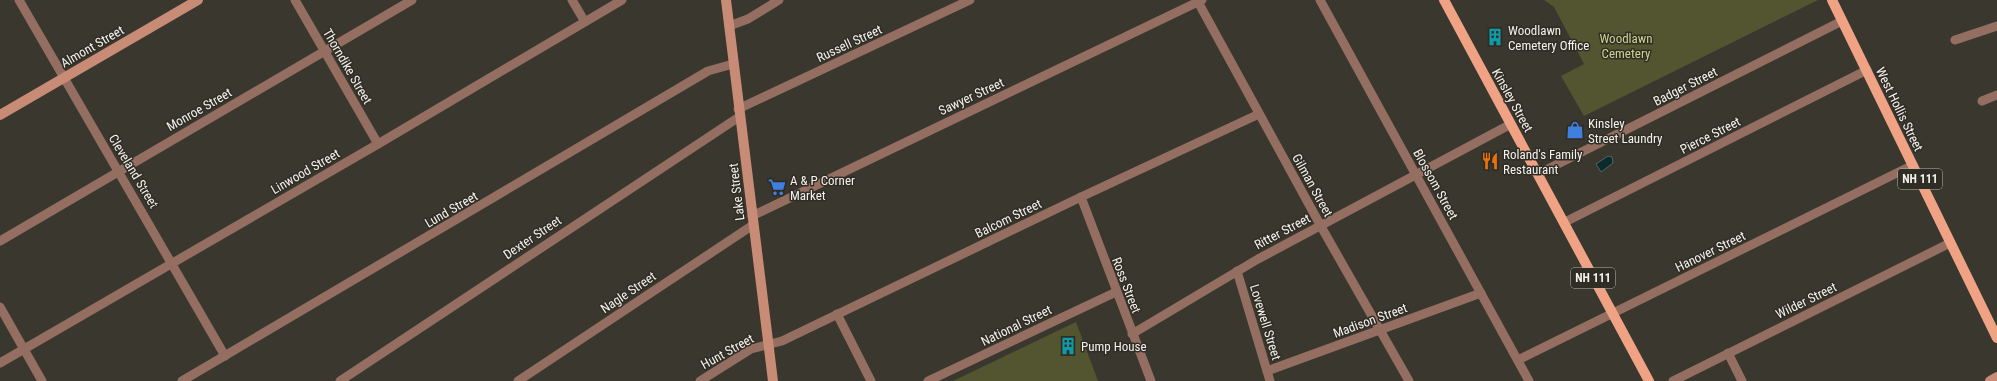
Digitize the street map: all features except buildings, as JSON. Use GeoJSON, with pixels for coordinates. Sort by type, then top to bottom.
{"type":"FeatureCollection","features":[{"type":"Feature","properties":{"kind":"main road","name":"Kinsley Street"},"geometry":{"type":"LineString","coordinates":[[1444,0],[1565,222],[1612,314],[1649,381]]}},
{"type":"Feature","properties":{"kind":"main road","name":"West Hollis Street"},"geometry":{"type":"LineString","coordinates":[[1832,0],[1997,338]]}},
{"type":"Feature","properties":{"kind":"street","name":"Cleveland Street"},"geometry":{"type":"LineString","coordinates":[[19,0],[63,78],[172,262],[225,356]]}},
{"type":"Feature","properties":{"kind":"street","name":"Almont Street"},"geometry":{"type":"LineString","coordinates":[[0,115],[198,0]]}},
{"type":"Feature","properties":{"kind":"street","name":"Thorndike Street"},"geometry":{"type":"LineString","coordinates":[[295,0],[378,144]]}},
{"type":"Feature","properties":{"kind":"street","name":"Monroe Street"},"geometry":{"type":"LineString","coordinates":[[0,241],[326,52],[412,0]]}},
{"type":"Feature","properties":{"kind":"street"},"geometry":{"type":"LineString","coordinates":[[572,0],[585,22]]}},
{"type":"Feature","properties":{"kind":"street","name":"Linwood Street"},"geometry":{"type":"LineString","coordinates":[[0,363],[378,144],[622,0]]}},
{"type":"Feature","properties":{"kind":"street","name":"Lake Street"},"geometry":{"type":"LineString","coordinates":[[726,0],[752,221],[773,381]]}},
{"type":"Feature","properties":{"kind":"street"},"geometry":{"type":"LineString","coordinates":[[729,26],[748,19],[779,0]]}},
{"type":"Feature","properties":{"kind":"street","name":"Russell Street"},"geometry":{"type":"LineString","coordinates":[[739,113],[954,4],[970,0]]}},
{"type":"Feature","properties":{"kind":"street","name":"Blossom Street"},"geometry":{"type":"LineString","coordinates":[[1320,0],[1529,381]]}},
{"type":"Feature","properties":{"kind":"street","name":"Gilman Street"},"geometry":{"type":"LineString","coordinates":[[1199,1],[1320,225],[1409,381]]}},
{"type":"Feature","properties":{"kind":"street","name":"Sawyer Street"},"geometry":{"type":"LineString","coordinates":[[752,221],[1199,1]]}},
{"type":"Feature","properties":{"kind":"street","name":"Badger Street"},"geometry":{"type":"LineString","coordinates":[[1538,174],[1842,20]]}},
{"type":"Feature","properties":{"kind":"street"},"geometry":{"type":"LineString","coordinates":[[1955,40],[1997,26]]}},
{"type":"Feature","properties":{"kind":"street","name":"Lund Street"},"geometry":{"type":"LineString","coordinates":[[182,381],[708,71],[733,64]]}},
{"type":"Feature","properties":{"kind":"street","name":"Pierce Street"},"geometry":{"type":"LineString","coordinates":[[1565,222],[1867,70]]}},
{"type":"Feature","properties":{"kind":"street"},"geometry":{"type":"LineString","coordinates":[[1982,101],[1997,95]]}},
{"type":"Feature","properties":{"kind":"street","name":"Dexter Street"},"geometry":{"type":"LineString","coordinates":[[340,381],[739,113]]}},
{"type":"Feature","properties":{"kind":"street","name":"Balcom Street"},"geometry":{"type":"LineString","coordinates":[[768,344],[782,340],[1081,197],[1259,114]]}},
{"type":"Feature","properties":{"kind":"street","name":"Ritter Street"},"geometry":{"type":"LineString","coordinates":[[1132,334],[1237,271],[1320,225],[1511,124]]}},
{"type":"Feature","properties":{"kind":"street","name":"Hanover Street"},"geometry":{"type":"LineString","coordinates":[[1518,360],[1913,165]]}},
{"type":"Feature","properties":{"kind":"street","name":"Ross Street"},"geometry":{"type":"LineString","coordinates":[[1081,197],[1150,381]]}},
{"type":"Feature","properties":{"kind":"street","name":"Nagle Street"},"geometry":{"type":"LineString","coordinates":[[518,381],[752,221]]}},
{"type":"Feature","properties":{"kind":"street","name":"Wilder Street"},"geometry":{"type":"LineString","coordinates":[[1673,381],[1950,243]]}},
{"type":"Feature","properties":{"kind":"street","name":"Lovewell Street"},"geometry":{"type":"LineString","coordinates":[[1237,271],[1270,381]]}},
{"type":"Feature","properties":{"kind":"street","name":"National Street"},"geometry":{"type":"LineString","coordinates":[[928,381],[1116,292]]}},
{"type":"Feature","properties":{"kind":"street","name":"Madison Street"},"geometry":{"type":"LineString","coordinates":[[1267,371],[1381,331],[1481,293]]}},
{"type":"Feature","properties":{"kind":"street"},"geometry":{"type":"LineString","coordinates":[[0,307],[42,381]]}},
{"type":"Feature","properties":{"kind":"street"},"geometry":{"type":"LineString","coordinates":[[837,314],[871,381]]}},
{"type":"Feature","properties":{"kind":"street","name":"Hunt Street"},"geometry":{"type":"LineString","coordinates":[[700,381],[741,355],[768,344]]}},
{"type":"Feature","properties":{"kind":"street"},"geometry":{"type":"LineString","coordinates":[[1728,353],[1742,381]]}},
{"type":"Feature","properties":{"kind":"street"},"geometry":{"type":"LineString","coordinates":[[1990,381],[1997,377]]}},
{"type":"Feature","properties":{"kind":"green space","name":"Woodlawn Cemetery"},"geometry":{"type":"Polygon","coordinates":[[[1544,0],[1818,0],[1584,116],[1561,76],[1584,64],[1554,7],[1544,0]]]}},
{"type":"Feature","properties":{"kind":"green space"},"geometry":{"type":"Polygon","coordinates":[[[1076,322],[1098,381],[953,381],[1076,322]]]}},
{"type":"Feature","properties":{"kind":"water"},"geometry":{"type":"Polygon","coordinates":[[[1608,156],[1612,157],[1613,163],[1601,172],[1596,164],[1608,156]]]}},
{"type":"Feature","properties":{"kind":"place","name":"Woodlawn Cemetery Office"},"geometry":{"type":"Point","coordinates":[1495,37]}},
{"type":"Feature","properties":{"kind":"place","name":"Kinsley Street Laundry"},"geometry":{"type":"Point","coordinates":[1575,130]}},
{"type":"Feature","properties":{"kind":"place","name":"Roland's Family Restaurant"},"geometry":{"type":"Point","coordinates":[1490,161]}},
{"type":"Feature","properties":{"kind":"place","name":"A & P Corner Market"},"geometry":{"type":"Point","coordinates":[777,187]}},
{"type":"Feature","properties":{"kind":"place","name":"Pump House"},"geometry":{"type":"Point","coordinates":[1068,346]}}]}
